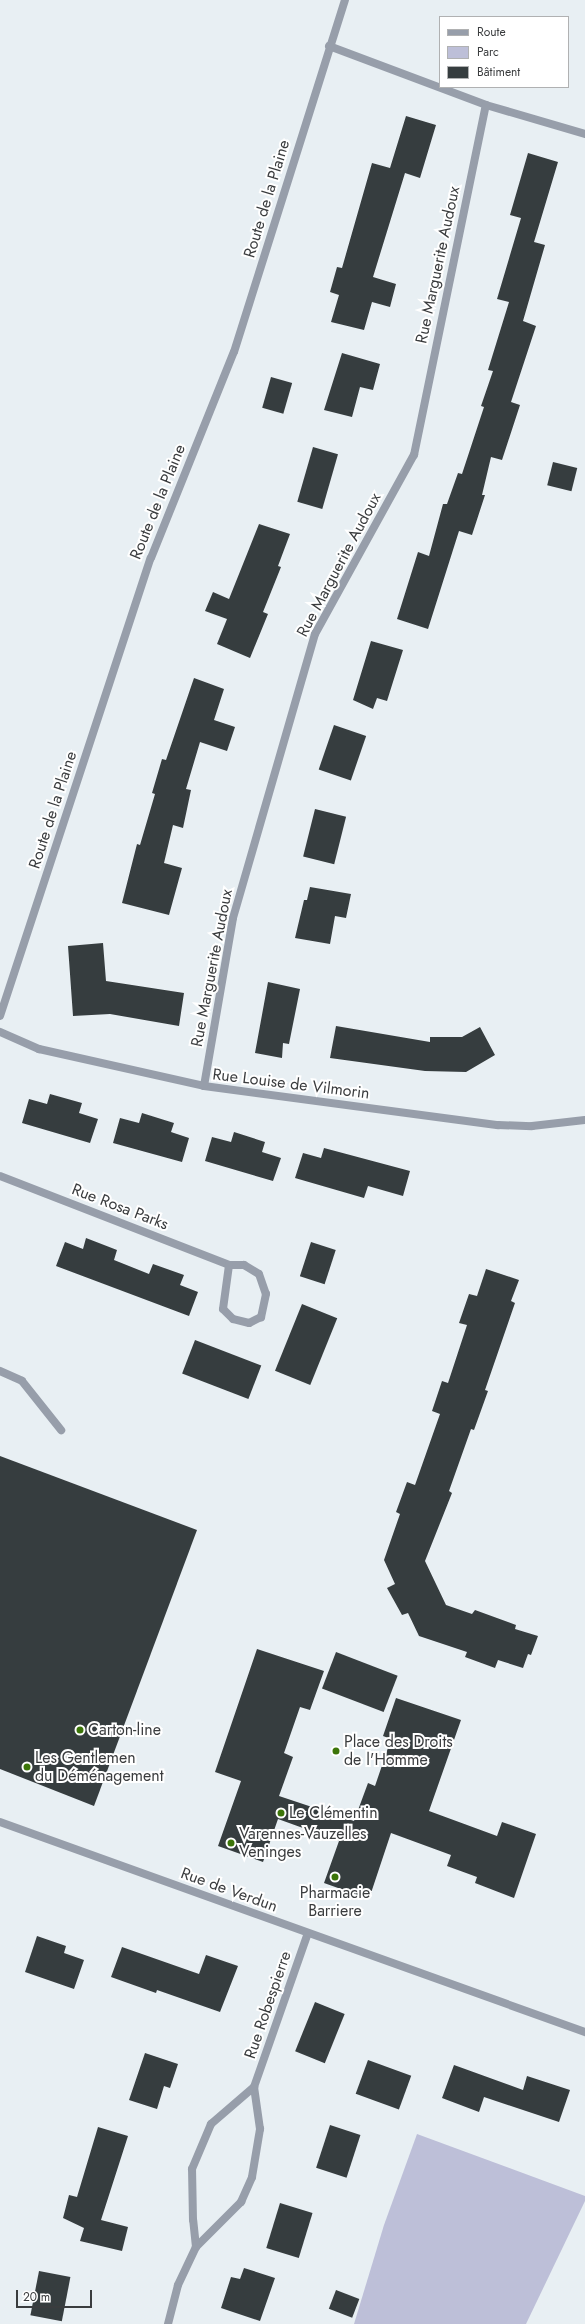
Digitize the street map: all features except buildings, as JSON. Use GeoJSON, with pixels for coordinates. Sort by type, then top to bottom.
{"type":"FeatureCollection","features":[{"type":"Feature","properties":{"kind":"street","name":"Route de la Plaine"},"geometry":{"type":"LineString","coordinates":[[0,1016],[150,558],[234,352],[329,46],[345,0]]}},
{"type":"Feature","properties":{"kind":"street"},"geometry":{"type":"LineString","coordinates":[[329,46],[439,87]]}},
{"type":"Feature","properties":{"kind":"street"},"geometry":{"type":"LineString","coordinates":[[441,88],[486,105],[585,134]]}},
{"type":"Feature","properties":{"kind":"street","name":"Rue Marguerite Audoux"},"geometry":{"type":"LineString","coordinates":[[204,1086],[233,918],[315,634],[414,455],[486,105]]}},
{"type":"Feature","properties":{"kind":"street","name":"Rue Louise de Vilmorin"},"geometry":{"type":"LineString","coordinates":[[0,1032],[39,1049],[204,1086],[498,1125],[532,1126],[585,1120]]}},
{"type":"Feature","properties":{"kind":"street","name":"Rue Rosa Parks"},"geometry":{"type":"LineString","coordinates":[[0,1176],[229,1265],[244,1265],[259,1274],[266,1294],[261,1317],[249,1323],[233,1319],[223,1308],[229,1265]]}},
{"type":"Feature","properties":{"kind":"street"},"geometry":{"type":"LineString","coordinates":[[0,1371],[22,1381],[61,1430]]}},
{"type":"Feature","properties":{"kind":"street","name":"Rue de Verdun"},"geometry":{"type":"LineString","coordinates":[[0,1822],[585,2032]]}},
{"type":"Feature","properties":{"kind":"street","name":"Rue Robespierre"},"geometry":{"type":"LineString","coordinates":[[168,2324],[178,2285],[196,2247],[241,2202],[252,2177],[260,2129],[254,2087],[308,1933]]}},
{"type":"Feature","properties":{"kind":"street","name":"Rue Robespierre"},"geometry":{"type":"LineString","coordinates":[[196,2247],[193,2220],[192,2169],[211,2124],[254,2087]]}},
{"type":"Feature","properties":{"kind":"green space"},"geometry":{"type":"Polygon","coordinates":[[[417,2134],[585,2196],[585,2201],[526,2324],[354,2324],[384,2225],[417,2134]]]}},
{"type":"Feature","properties":{"kind":"place","name":"Carton-line"},"geometry":{"type":"Point","coordinates":[80,1730]}},
{"type":"Feature","properties":{"kind":"place","name":"Place des Droits de l'Homme"},"geometry":{"type":"Point","coordinates":[336,1751]}},
{"type":"Feature","properties":{"kind":"place","name":"Les Gentlemen du Déménagement"},"geometry":{"type":"Point","coordinates":[27,1767]}},
{"type":"Feature","properties":{"kind":"place","name":"Le Clémentin"},"geometry":{"type":"Point","coordinates":[281,1813]}},
{"type":"Feature","properties":{"kind":"place","name":"Varennes-Vauzelles Veninges"},"geometry":{"type":"Point","coordinates":[231,1843]}},
{"type":"Feature","properties":{"kind":"place","name":"Pharmacie Barriere"},"geometry":{"type":"Point","coordinates":[335,1877]}}]}
